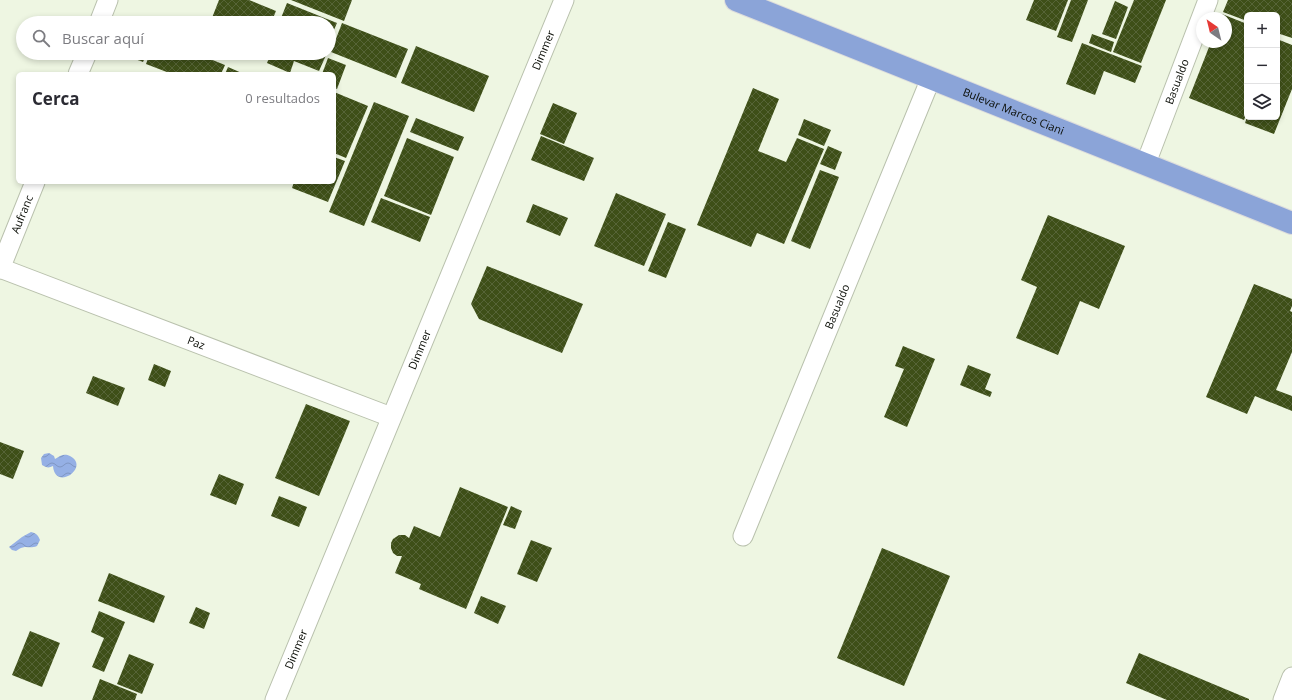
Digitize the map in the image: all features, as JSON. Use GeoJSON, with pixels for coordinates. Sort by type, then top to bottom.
{"type":"FeatureCollection","features":[{"type":"Feature","properties":{"kind":"highway","name":"Bulevar Marcos Ciani"},"geometry":{"type":"LineString","coordinates":[[736,0],[1146,163],[1292,223]]}},
{"type":"Feature","properties":{"kind":"street"},"geometry":{"type":"LineString","coordinates":[[102,16],[108,0]]}},
{"type":"Feature","properties":{"kind":"street","name":"Dimmer"},"geometry":{"type":"LineString","coordinates":[[275,700],[564,0]]}},
{"type":"Feature","properties":{"kind":"street","name":"Basualdo"},"geometry":{"type":"LineString","coordinates":[[1146,163],[1208,0]]}},
{"type":"Feature","properties":{"kind":"street"},"geometry":{"type":"LineString","coordinates":[[79,72],[84,60]]}},
{"type":"Feature","properties":{"kind":"street","name":"Basualdo"},"geometry":{"type":"LineString","coordinates":[[743,536],[931,78]]}},
{"type":"Feature","properties":{"kind":"street","name":"Aufranc"},"geometry":{"type":"LineString","coordinates":[[0,269],[34,184]]}},
{"type":"Feature","properties":{"kind":"street","name":"Paz"},"geometry":{"type":"LineString","coordinates":[[0,269],[391,417]]}},
{"type":"Feature","properties":{"kind":"street"},"geometry":{"type":"LineString","coordinates":[[1283,700],[1292,676]]}},
{"type":"Feature","properties":{"kind":"water"},"geometry":{"type":"Polygon","coordinates":[[[49,453],[54,456],[55,459],[64,455],[70,456],[75,461],[76,466],[74,471],[65,477],[59,477],[55,473],[53,466],[45,467],[42,465],[41,458],[44,454],[49,453]]]}},
{"type":"Feature","properties":{"kind":"water"},"geometry":{"type":"Polygon","coordinates":[[[31,532],[37,534],[40,540],[37,546],[23,547],[16,551],[9,547],[22,537],[31,532]]]}},
{"type":"Feature","properties":{"kind":"building"},"geometry":{"type":"Polygon","coordinates":[[[219,0],[249,0],[276,11],[274,16],[213,16],[219,0]]]}},
{"type":"Feature","properties":{"kind":"building"},"geometry":{"type":"Polygon","coordinates":[[[291,0],[352,0],[344,21],[336,18],[336,16],[331,16],[291,0]]]}},
{"type":"Feature","properties":{"kind":"building"},"geometry":{"type":"Polygon","coordinates":[[[1034,0],[1068,0],[1056,31],[1026,20],[1034,0]]]}},
{"type":"Feature","properties":{"kind":"building"},"geometry":{"type":"Polygon","coordinates":[[[1071,0],[1088,0],[1072,42],[1057,37],[1071,0]]]}},
{"type":"Feature","properties":{"kind":"building"},"geometry":{"type":"Polygon","coordinates":[[[1134,0],[1166,0],[1141,63],[1113,52],[1134,0]]]}},
{"type":"Feature","properties":{"kind":"building"},"geometry":{"type":"Polygon","coordinates":[[[1228,0],[1292,0],[1292,38],[1280,34],[1280,12],[1244,12],[1244,20],[1232,15],[1232,12],[1223,12],[1228,0]]]}},
{"type":"Feature","properties":{"kind":"building"},"geometry":{"type":"Polygon","coordinates":[[[1115,1],[1128,7],[1116,39],[1102,34],[1115,1]]]}},
{"type":"Feature","properties":{"kind":"building"},"geometry":{"type":"Polygon","coordinates":[[[287,3],[320,16],[282,16],[287,3]]]}},
{"type":"Feature","properties":{"kind":"building"},"geometry":{"type":"Polygon","coordinates":[[[1232,18],[1244,23],[1244,120],[1189,98],[1209,48],[1232,48],[1232,18]]]}},
{"type":"Feature","properties":{"kind":"building"},"geometry":{"type":"Polygon","coordinates":[[[342,23],[408,49],[396,78],[336,54],[336,39],[342,23]]]}},
{"type":"Feature","properties":{"kind":"building"},"geometry":{"type":"Polygon","coordinates":[[[1092,34],[1114,42],[1111,52],[1089,43],[1092,34]]]}},
{"type":"Feature","properties":{"kind":"building"},"geometry":{"type":"Polygon","coordinates":[[[1280,40],[1292,45],[1292,89],[1280,119],[1280,40]]]}},
{"type":"Feature","properties":{"kind":"building"},"geometry":{"type":"Polygon","coordinates":[[[1082,43],[1142,66],[1135,83],[1104,71],[1095,95],[1066,84],[1082,43]]]}},
{"type":"Feature","properties":{"kind":"building"},"geometry":{"type":"Polygon","coordinates":[[[416,46],[489,76],[474,112],[401,83],[416,46]]]}},
{"type":"Feature","properties":{"kind":"building"},"geometry":{"type":"Polygon","coordinates":[[[147,60],[212,60],[225,65],[222,72],[167,72],[146,64],[147,60]]]}},
{"type":"Feature","properties":{"kind":"building"},"geometry":{"type":"Polygon","coordinates":[[[268,60],[324,60],[319,71],[294,61],[290,72],[267,63],[268,60]]]}},
{"type":"Feature","properties":{"kind":"building"},"geometry":{"type":"Polygon","coordinates":[[[327,60],[333,60],[346,65],[337,89],[336,72],[323,72],[327,60]]]}},
{"type":"Feature","properties":{"kind":"building"},"geometry":{"type":"Polygon","coordinates":[[[228,67],[239,72],[226,72],[228,67]]]}},
{"type":"Feature","properties":{"kind":"building"},"geometry":{"type":"Polygon","coordinates":[[[753,88],[779,99],[758,151],[786,162],[797,138],[824,149],[784,244],[757,233],[751,247],[697,225],[753,88]]]}},
{"type":"Feature","properties":{"kind":"building"},"geometry":{"type":"Polygon","coordinates":[[[336,93],[368,106],[346,158],[336,154],[336,93]]]}},
{"type":"Feature","properties":{"kind":"building"},"geometry":{"type":"Polygon","coordinates":[[[374,102],[409,116],[364,226],[329,212],[374,102]]]}},
{"type":"Feature","properties":{"kind":"building"},"geometry":{"type":"Polygon","coordinates":[[[553,103],[577,113],[564,144],[540,134],[553,103]]]}},
{"type":"Feature","properties":{"kind":"building"},"geometry":{"type":"Polygon","coordinates":[[[416,118],[464,137],[458,151],[410,132],[416,118]]]}},
{"type":"Feature","properties":{"kind":"building"},"geometry":{"type":"Polygon","coordinates":[[[804,119],[831,130],[824,146],[798,135],[804,119]]]}},
{"type":"Feature","properties":{"kind":"building"},"geometry":{"type":"Polygon","coordinates":[[[1246,120],[1280,120],[1274,134],[1245,123],[1246,120]]]}},
{"type":"Feature","properties":{"kind":"building"},"geometry":{"type":"Polygon","coordinates":[[[541,136],[594,158],[584,181],[531,160],[541,136]]]}},
{"type":"Feature","properties":{"kind":"building"},"geometry":{"type":"Polygon","coordinates":[[[407,138],[454,157],[431,215],[384,196],[407,138]]]}},
{"type":"Feature","properties":{"kind":"building"},"geometry":{"type":"Polygon","coordinates":[[[828,146],[842,152],[835,170],[820,164],[828,146]]]}},
{"type":"Feature","properties":{"kind":"building"},"geometry":{"type":"Polygon","coordinates":[[[336,158],[345,161],[336,183],[336,158]]]}},
{"type":"Feature","properties":{"kind":"building"},"geometry":{"type":"Polygon","coordinates":[[[820,170],[839,177],[810,249],[791,241],[820,170]]]}},
{"type":"Feature","properties":{"kind":"building"},"geometry":{"type":"Polygon","coordinates":[[[293,184],[335,184],[328,202],[292,188],[293,184]]]}},
{"type":"Feature","properties":{"kind":"building"},"geometry":{"type":"Polygon","coordinates":[[[616,193],[666,214],[644,266],[594,246],[616,193]]]}},
{"type":"Feature","properties":{"kind":"building"},"geometry":{"type":"Polygon","coordinates":[[[381,198],[430,217],[420,242],[371,222],[381,198]]]}},
{"type":"Feature","properties":{"kind":"building"},"geometry":{"type":"Polygon","coordinates":[[[533,204],[568,218],[560,236],[526,222],[533,204]]]}},
{"type":"Feature","properties":{"kind":"building"},"geometry":{"type":"Polygon","coordinates":[[[1048,215],[1125,246],[1099,309],[1080,301],[1058,355],[1016,338],[1037,287],[1021,280],[1048,215]]]}},
{"type":"Feature","properties":{"kind":"building"},"geometry":{"type":"Polygon","coordinates":[[[668,222],[686,229],[666,278],[648,271],[668,222]]]}},
{"type":"Feature","properties":{"kind":"building"},"geometry":{"type":"Polygon","coordinates":[[[487,266],[583,304],[562,353],[479,319],[471,304],[487,266]]]}},
{"type":"Feature","properties":{"kind":"building"},"geometry":{"type":"Polygon","coordinates":[[[1254,284],[1292,299],[1290,311],[1292,312],[1292,352],[1276,390],[1292,396],[1292,411],[1255,396],[1247,414],[1206,397],[1254,284]]]}},
{"type":"Feature","properties":{"kind":"building"},"geometry":{"type":"Polygon","coordinates":[[[903,346],[935,359],[907,427],[884,417],[904,369],[895,366],[903,346]]]}},
{"type":"Feature","properties":{"kind":"building"},"geometry":{"type":"Polygon","coordinates":[[[154,364],[171,371],[165,387],[148,380],[154,364]]]}},
{"type":"Feature","properties":{"kind":"building"},"geometry":{"type":"Polygon","coordinates":[[[968,365],[991,374],[985,389],[992,392],[990,397],[960,385],[968,365]]]}},
{"type":"Feature","properties":{"kind":"building"},"geometry":{"type":"Polygon","coordinates":[[[93,376],[125,388],[118,406],[86,393],[93,376]]]}},
{"type":"Feature","properties":{"kind":"building"},"geometry":{"type":"Polygon","coordinates":[[[306,404],[350,421],[319,496],[275,478],[306,404]]]}},
{"type":"Feature","properties":{"kind":"building"},"geometry":{"type":"Polygon","coordinates":[[[0,442],[24,451],[13,479],[0,474],[0,442]]]}},
{"type":"Feature","properties":{"kind":"building"},"geometry":{"type":"Polygon","coordinates":[[[219,474],[244,484],[236,505],[210,495],[219,474]]]}},
{"type":"Feature","properties":{"kind":"building"},"geometry":{"type":"Polygon","coordinates":[[[460,487],[508,507],[466,609],[419,589],[421,584],[395,573],[402,556],[397,556],[393,553],[391,548],[393,539],[399,535],[405,535],[409,538],[414,526],[440,537],[460,487]]]}},
{"type":"Feature","properties":{"kind":"building"},"geometry":{"type":"Polygon","coordinates":[[[279,496],[307,507],[299,527],[271,516],[279,496]]]}},
{"type":"Feature","properties":{"kind":"building"},"geometry":{"type":"Polygon","coordinates":[[[511,506],[522,511],[515,529],[503,525],[511,506]]]}},
{"type":"Feature","properties":{"kind":"building"},"geometry":{"type":"Polygon","coordinates":[[[531,540],[552,548],[537,582],[517,574],[531,540]]]}},
{"type":"Feature","properties":{"kind":"building"},"geometry":{"type":"Polygon","coordinates":[[[882,548],[950,576],[904,686],[837,658],[882,548]]]}},
{"type":"Feature","properties":{"kind":"building"},"geometry":{"type":"Polygon","coordinates":[[[109,573],[165,596],[154,623],[98,601],[109,573]]]}},
{"type":"Feature","properties":{"kind":"building"},"geometry":{"type":"Polygon","coordinates":[[[481,596],[506,606],[498,624],[474,613],[481,596]]]}},
{"type":"Feature","properties":{"kind":"building"},"geometry":{"type":"Polygon","coordinates":[[[196,607],[210,613],[204,629],[189,623],[196,607]]]}},
{"type":"Feature","properties":{"kind":"building"},"geometry":{"type":"Polygon","coordinates":[[[99,611],[125,622],[104,672],[92,667],[104,638],[91,632],[99,611]]]}},
{"type":"Feature","properties":{"kind":"building"},"geometry":{"type":"Polygon","coordinates":[[[30,631],[60,643],[42,687],[12,675],[30,631]]]}},
{"type":"Feature","properties":{"kind":"building"},"geometry":{"type":"Polygon","coordinates":[[[1139,653],[1249,700],[1167,700],[1126,683],[1139,653]]]}},
{"type":"Feature","properties":{"kind":"building"},"geometry":{"type":"Polygon","coordinates":[[[129,654],[154,664],[142,694],[117,684],[129,654]]]}},
{"type":"Feature","properties":{"kind":"building"},"geometry":{"type":"Polygon","coordinates":[[[100,679],[137,694],[135,700],[92,700],[100,679]]]}}]}
